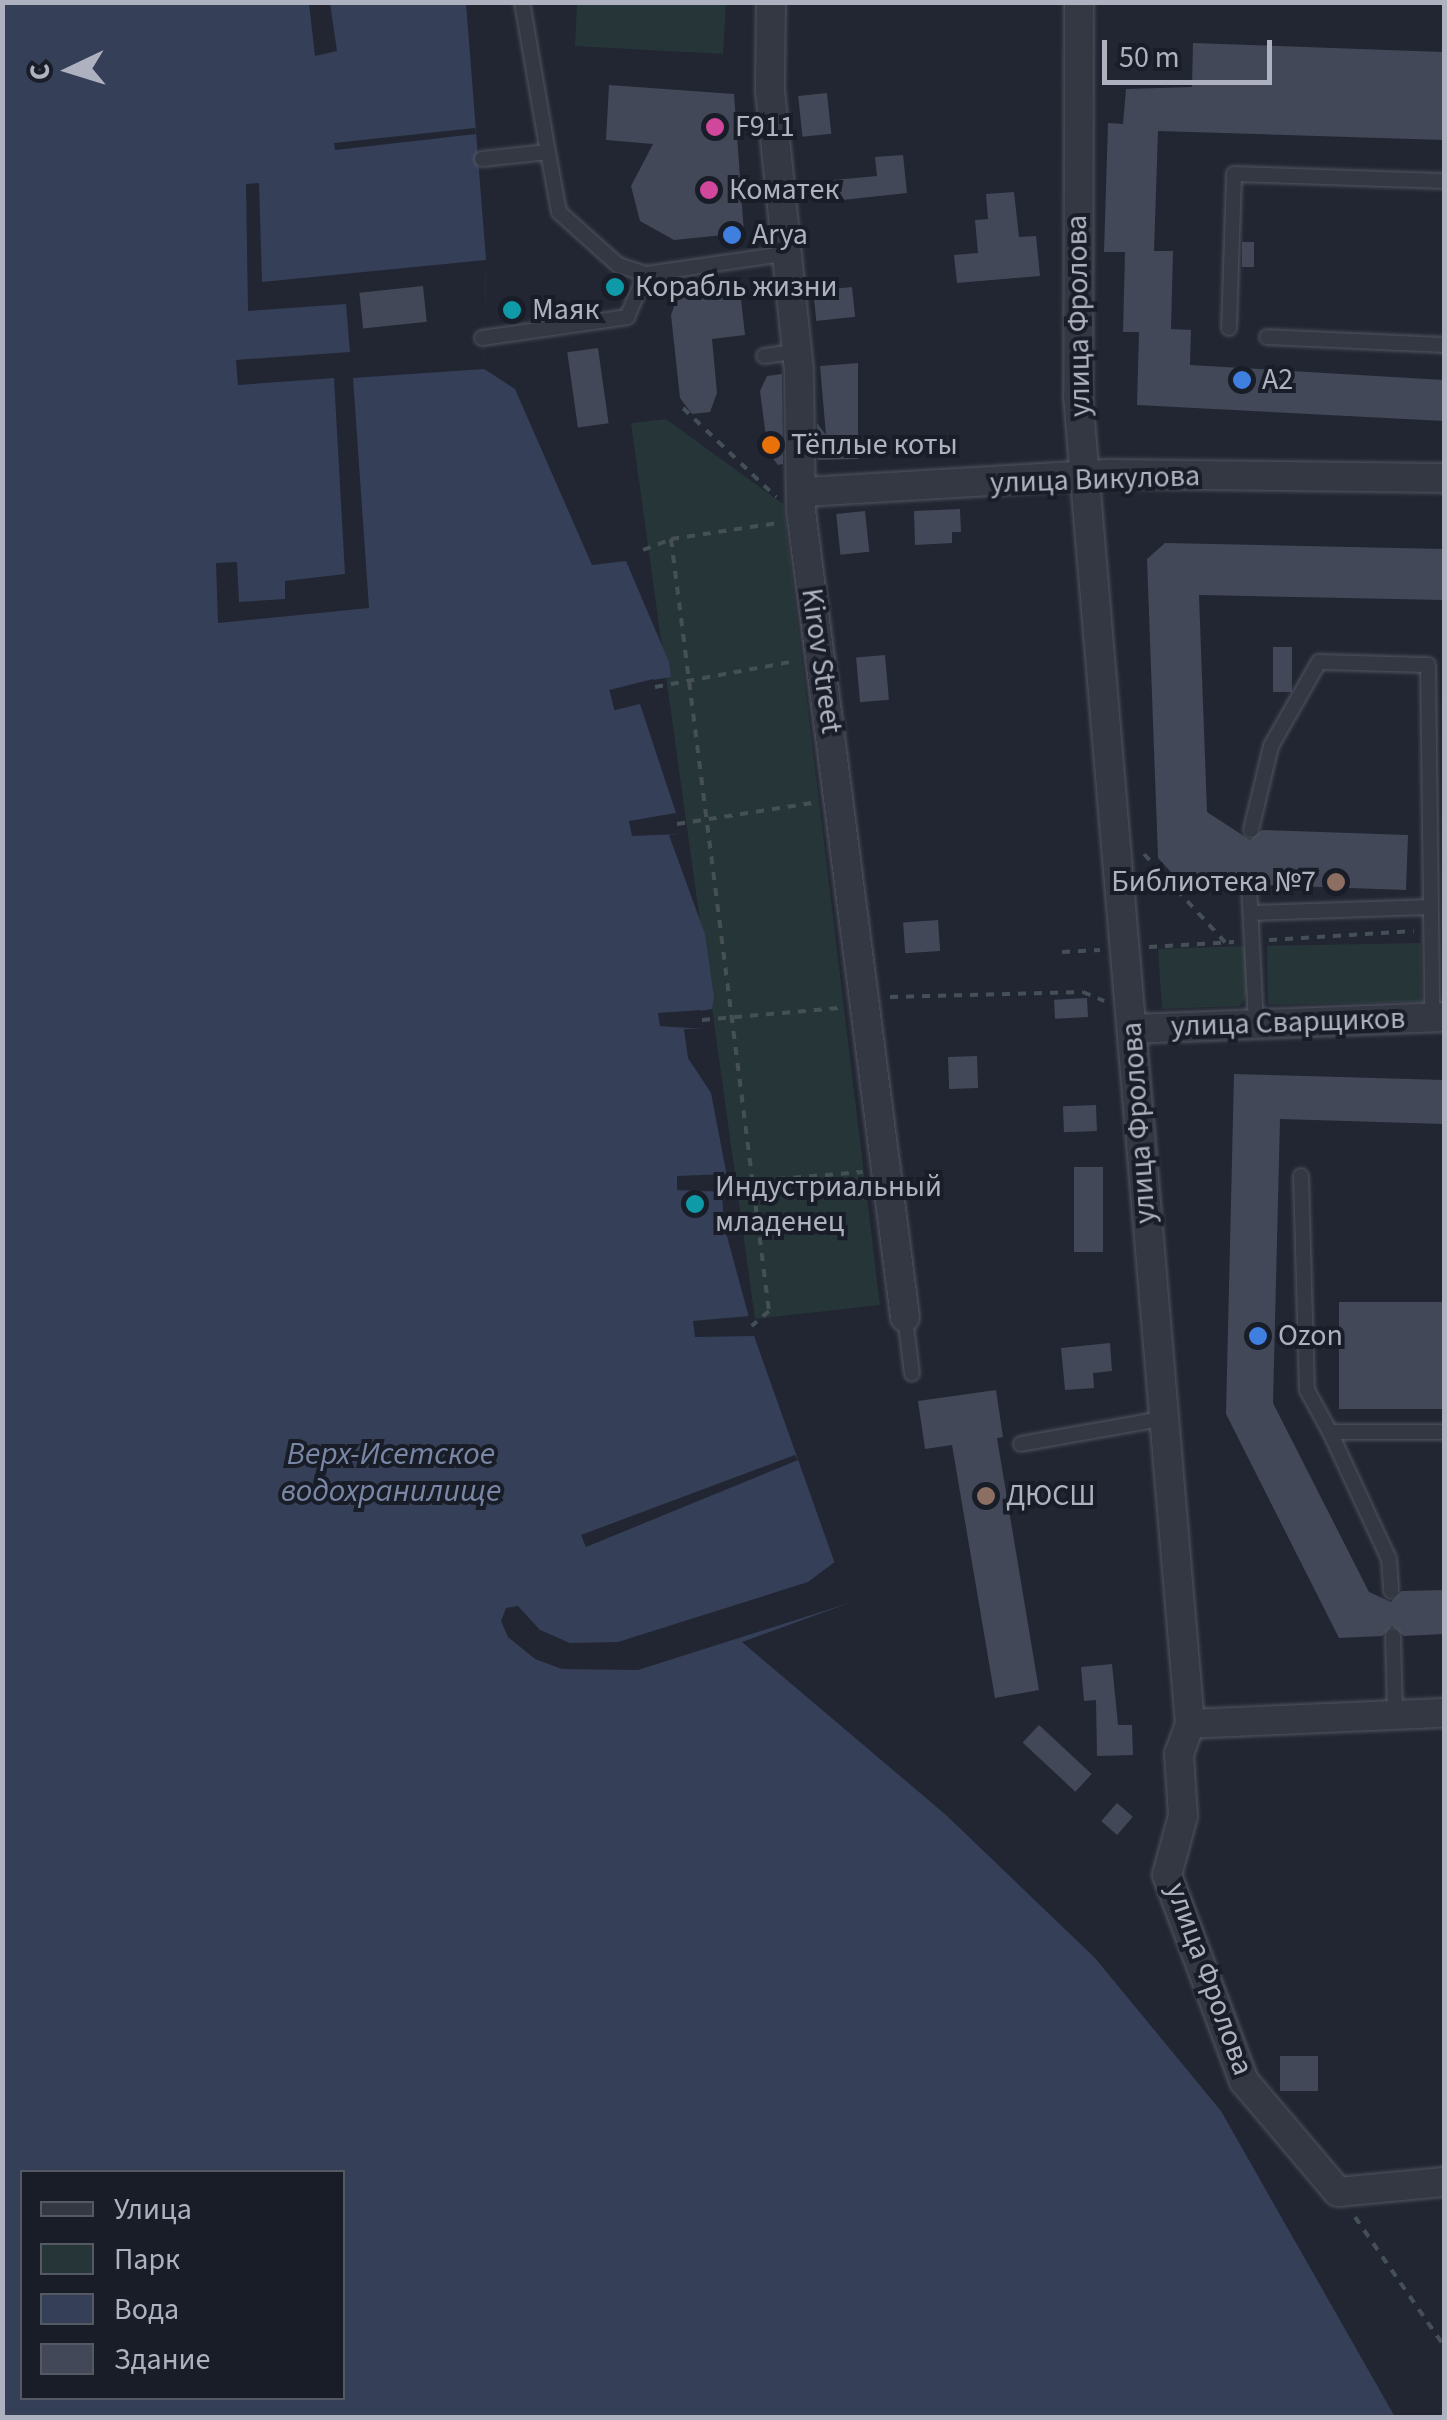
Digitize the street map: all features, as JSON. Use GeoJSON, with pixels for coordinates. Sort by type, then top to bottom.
{"type":"FeatureCollection","features":[{"type":"Feature","properties":{"kind":"street","name":"Kirov Street"},"geometry":{"type":"LineString","coordinates":[[771,2],[784,254],[794,352],[792,496],[801,511],[860,1002],[906,1317]]}},
{"type":"Feature","properties":{"kind":"street","name":"улица Фролова"},"geometry":{"type":"LineString","coordinates":[[1078,2],[1075,311],[1085,480],[1190,1724],[1179,1754],[1183,1816],[1167,1875],[1244,2081],[1338,2192]]}},
{"type":"Feature","properties":{"kind":"street","name":"улица Викулова"},"geometry":{"type":"LineString","coordinates":[[792,496],[1085,480],[1112,474],[1444,478]]}},
{"type":"Feature","properties":{"kind":"street","name":"улица Сварщиков"},"geometry":{"type":"LineString","coordinates":[[1132,1029],[1438,1017]]}},
{"type":"Feature","properties":{"kind":"street"},"geometry":{"type":"LineString","coordinates":[[1190,1724],[1444,1713]]}},
{"type":"Feature","properties":{"kind":"street"},"geometry":{"type":"LineString","coordinates":[[1338,2192],[1444,2182]]}},
{"type":"Feature","properties":{"kind":"lane"},"geometry":{"type":"LineString","coordinates":[[522,2],[559,212],[618,265],[646,274],[784,254]]}},
{"type":"Feature","properties":{"kind":"lane"},"geometry":{"type":"LineString","coordinates":[[482,159],[548,152]]}},
{"type":"Feature","properties":{"kind":"lane"},"geometry":{"type":"LineString","coordinates":[[1230,328],[1234,174],[1444,181]]}},
{"type":"Feature","properties":{"kind":"lane"},"geometry":{"type":"LineString","coordinates":[[482,338],[627,317],[646,274]]}},
{"type":"Feature","properties":{"kind":"lane"},"geometry":{"type":"LineString","coordinates":[[1266,337],[1444,345]]}},
{"type":"Feature","properties":{"kind":"lane"},"geometry":{"type":"LineString","coordinates":[[764,356],[794,352]]}},
{"type":"Feature","properties":{"kind":"lane"},"geometry":{"type":"LineString","coordinates":[[1251,830],[1271,746],[1319,662],[1428,665],[1431,908],[1438,930],[1438,1017]]}},
{"type":"Feature","properties":{"kind":"lane"},"geometry":{"type":"LineString","coordinates":[[1249,885],[1256,1024]]}},
{"type":"Feature","properties":{"kind":"lane"},"geometry":{"type":"LineString","coordinates":[[1252,912],[1431,908]]}},
{"type":"Feature","properties":{"kind":"lane"},"geometry":{"type":"LineString","coordinates":[[1301,1176],[1307,1390],[1390,1559],[1391,1591]]}},
{"type":"Feature","properties":{"kind":"lane"},"geometry":{"type":"LineString","coordinates":[[906,1317],[912,1374]]}},
{"type":"Feature","properties":{"kind":"lane"},"geometry":{"type":"LineString","coordinates":[[1021,1444],[1162,1419]]}},
{"type":"Feature","properties":{"kind":"lane"},"geometry":{"type":"LineString","coordinates":[[1330,1432],[1444,1432]]}},
{"type":"Feature","properties":{"kind":"lane"},"geometry":{"type":"LineString","coordinates":[[1393,1636],[1395,1715]]}},
{"type":"Feature","properties":{"kind":"path"},"geometry":{"type":"LineString","coordinates":[[683,408],[792,496]]}},
{"type":"Feature","properties":{"kind":"path"},"geometry":{"type":"LineString","coordinates":[[644,550],[671,539],[792,520]]}},
{"type":"Feature","properties":{"kind":"path"},"geometry":{"type":"LineString","coordinates":[[671,539],[769,1311],[752,1326]]}},
{"type":"Feature","properties":{"kind":"path"},"geometry":{"type":"LineString","coordinates":[[655,688],[809,658]]}},
{"type":"Feature","properties":{"kind":"path"},"geometry":{"type":"LineString","coordinates":[[677,824],[827,800]]}},
{"type":"Feature","properties":{"kind":"path"},"geometry":{"type":"LineString","coordinates":[[1144,854],[1225,942]]}},
{"type":"Feature","properties":{"kind":"path"},"geometry":{"type":"LineString","coordinates":[[1062,952],[1438,930]]}},
{"type":"Feature","properties":{"kind":"path"},"geometry":{"type":"LineString","coordinates":[[702,1020],[860,1002],[1083,992],[1100,998],[1132,1029]]}},
{"type":"Feature","properties":{"kind":"path"},"geometry":{"type":"LineString","coordinates":[[728,1183],[753,1184],[873,1171]]}},
{"type":"Feature","properties":{"kind":"path"},"geometry":{"type":"LineString","coordinates":[[1338,2192],[1444,2346]]}},
{"type":"Feature","properties":{"kind":"green space"},"geometry":{"type":"Polygon","coordinates":[[[577,3],[726,3],[723,54],[575,46],[577,3]]]}},
{"type":"Feature","properties":{"kind":"green space"},"geometry":{"type":"Polygon","coordinates":[[[666,419],[783,504],[880,1305],[755,1319],[631,423],[666,419]]]}},
{"type":"Feature","properties":{"kind":"green space"},"geometry":{"type":"Polygon","coordinates":[[[1421,943],[1422,1002],[1268,1005],[1267,946],[1421,943]]]}},
{"type":"Feature","properties":{"kind":"green space"},"geometry":{"type":"Polygon","coordinates":[[[1247,946],[1249,992],[1240,1006],[1162,1009],[1158,949],[1247,946]]]}},
{"type":"Feature","properties":{"kind":"water","name":"Верх-Исетское водохранилище"},"geometry":{"type":"Polygon","coordinates":[[[3,3],[466,3],[486,260],[484,369],[515,389],[592,565],[626,561],[669,662],[671,677],[653,680],[658,699],[639,701],[676,813],[679,834],[669,835],[705,934],[714,997],[712,1009],[701,1011],[703,1029],[684,1029],[688,1058],[711,1093],[730,1192],[722,1193],[724,1225],[754,1336],[849,1603],[742,1642],[946,1815],[1095,1958],[1221,2111],[1395,2417],[3,2418],[3,3]]]}},
{"type":"Feature","properties":{"kind":"pier"},"geometry":{"type":"Polygon","coordinates":[[[309,3],[330,3],[337,51],[315,56],[309,3]]]}},
{"type":"Feature","properties":{"kind":"pier"},"geometry":{"type":"Polygon","coordinates":[[[475,128],[476,134],[335,150],[334,143],[475,128]]]}},
{"type":"Feature","properties":{"kind":"pier"},"geometry":{"type":"Polygon","coordinates":[[[259,183],[262,282],[486,260],[484,369],[353,378],[369,608],[218,623],[216,563],[237,562],[239,602],[285,599],[285,581],[345,574],[334,378],[238,385],[236,360],[350,352],[346,304],[248,311],[246,184],[259,183]]]}},
{"type":"Feature","properties":{"kind":"pier"},"geometry":{"type":"Polygon","coordinates":[[[653,679],[658,699],[614,710],[609,690],[653,679]]]}},
{"type":"Feature","properties":{"kind":"pier"},"geometry":{"type":"Polygon","coordinates":[[[676,813],[679,834],[632,836],[629,821],[676,813]]]}},
{"type":"Feature","properties":{"kind":"pier"},"geometry":{"type":"Polygon","coordinates":[[[701,1010],[703,1029],[660,1026],[658,1013],[701,1010]]]}},
{"type":"Feature","properties":{"kind":"pier"},"geometry":{"type":"Polygon","coordinates":[[[728,1174],[730,1192],[677,1190],[677,1176],[728,1174]]]}},
{"type":"Feature","properties":{"kind":"pier"},"geometry":{"type":"Polygon","coordinates":[[[749,1316],[754,1336],[695,1337],[693,1321],[749,1316]]]}},
{"type":"Feature","properties":{"kind":"pier"},"geometry":{"type":"Polygon","coordinates":[[[795,1455],[798,1460],[586,1547],[581,1535],[795,1455]]]}},
{"type":"Feature","properties":{"kind":"pier"},"geometry":{"type":"Polygon","coordinates":[[[836,1561],[849,1603],[638,1670],[562,1669],[535,1659],[508,1637],[501,1621],[506,1608],[518,1606],[540,1630],[570,1643],[618,1642],[808,1582],[836,1561]]]}},
{"type":"Feature","properties":{"kind":"building"},"geometry":{"type":"Polygon","coordinates":[[[1193,43],[1444,52],[1444,140],[1158,131],[1154,251],[1173,251],[1171,329],[1191,330],[1190,365],[1444,380],[1444,421],[1137,405],[1139,332],[1123,332],[1125,252],[1104,252],[1108,123],[1123,124],[1126,89],[1192,87],[1193,43]]]}},
{"type":"Feature","properties":{"kind":"building","name":"Коматек"},"geometry":{"type":"Polygon","coordinates":[[[609,85],[734,94],[744,233],[674,240],[640,221],[631,186],[653,144],[606,140],[609,85]]]}},
{"type":"Feature","properties":{"kind":"building"},"geometry":{"type":"Polygon","coordinates":[[[827,93],[831,134],[802,137],[798,96],[827,93]]]}},
{"type":"Feature","properties":{"kind":"building"},"geometry":{"type":"Polygon","coordinates":[[[903,155],[907,193],[824,202],[823,181],[877,176],[875,157],[903,155]]]}},
{"type":"Feature","properties":{"kind":"building"},"geometry":{"type":"Polygon","coordinates":[[[1014,192],[1019,237],[1036,236],[1040,276],[957,283],[954,255],[978,253],[975,220],[988,219],[986,194],[1014,192]]]}},
{"type":"Feature","properties":{"kind":"building"},"geometry":{"type":"Polygon","coordinates":[[[1242,242],[1254,242],[1254,267],[1242,267],[1242,242]]]}},
{"type":"Feature","properties":{"kind":"building"},"geometry":{"type":"Polygon","coordinates":[[[423,286],[427,322],[363,328],[359,293],[423,286]]]}},
{"type":"Feature","properties":{"kind":"building"},"geometry":{"type":"Polygon","coordinates":[[[852,287],[855,317],[816,321],[813,291],[852,287]]]}},
{"type":"Feature","properties":{"kind":"building"},"geometry":{"type":"Polygon","coordinates":[[[740,290],[745,335],[712,339],[717,393],[710,412],[692,414],[680,398],[671,315],[677,298],[740,290]]]}},
{"type":"Feature","properties":{"kind":"building"},"geometry":{"type":"Polygon","coordinates":[[[598,348],[609,423],[578,428],[567,352],[598,348]]]}},
{"type":"Feature","properties":{"kind":"building"},"geometry":{"type":"Polygon","coordinates":[[[858,363],[858,459],[818,460],[817,423],[826,435],[820,366],[858,363]]]}},
{"type":"Feature","properties":{"kind":"building"},"geometry":{"type":"Polygon","coordinates":[[[782,374],[783,464],[778,465],[768,452],[760,391],[767,376],[782,374]]]}},
{"type":"Feature","properties":{"kind":"building"},"geometry":{"type":"Polygon","coordinates":[[[960,509],[961,532],[952,532],[952,543],[915,545],[914,511],[960,509]]]}},
{"type":"Feature","properties":{"kind":"building"},"geometry":{"type":"Polygon","coordinates":[[[865,511],[869,552],[840,555],[836,514],[865,511]]]}},
{"type":"Feature","properties":{"kind":"building"},"geometry":{"type":"Polygon","coordinates":[[[1165,543],[1444,549],[1444,600],[1199,595],[1207,812],[1250,840],[1262,830],[1408,835],[1406,890],[1260,885],[1249,874],[1239,884],[1180,882],[1158,858],[1147,559],[1165,543]]]}},
{"type":"Feature","properties":{"kind":"building"},"geometry":{"type":"Polygon","coordinates":[[[1273,647],[1292,647],[1292,692],[1273,692],[1273,647]]]}},
{"type":"Feature","properties":{"kind":"building"},"geometry":{"type":"Polygon","coordinates":[[[885,655],[889,700],[860,702],[856,658],[885,655]]]}},
{"type":"Feature","properties":{"kind":"building"},"geometry":{"type":"Polygon","coordinates":[[[938,920],[940,951],[905,953],[903,922],[938,920]]]}},
{"type":"Feature","properties":{"kind":"building"},"geometry":{"type":"Polygon","coordinates":[[[1087,998],[1088,1017],[1055,1019],[1054,1000],[1087,998]]]}},
{"type":"Feature","properties":{"kind":"building"},"geometry":{"type":"Polygon","coordinates":[[[977,1056],[978,1088],[949,1089],[948,1057],[977,1056]]]}},
{"type":"Feature","properties":{"kind":"building"},"geometry":{"type":"Polygon","coordinates":[[[1234,1074],[1444,1080],[1444,1124],[1280,1119],[1273,1403],[1369,1592],[1391,1602],[1402,1591],[1444,1590],[1444,1634],[1404,1636],[1392,1626],[1382,1636],[1339,1638],[1226,1414],[1234,1074]]]}},
{"type":"Feature","properties":{"kind":"building"},"geometry":{"type":"Polygon","coordinates":[[[1096,1105],[1097,1131],[1064,1132],[1063,1106],[1096,1105]]]}},
{"type":"Feature","properties":{"kind":"building"},"geometry":{"type":"Polygon","coordinates":[[[1074,1167],[1103,1167],[1103,1252],[1074,1252],[1074,1167]]]}},
{"type":"Feature","properties":{"kind":"building"},"geometry":{"type":"Polygon","coordinates":[[[1339,1302],[1444,1302],[1444,1409],[1339,1409],[1339,1302]]]}},
{"type":"Feature","properties":{"kind":"building"},"geometry":{"type":"Polygon","coordinates":[[[1110,1343],[1112,1371],[1093,1373],[1094,1388],[1065,1390],[1061,1348],[1110,1343]]]}},
{"type":"Feature","properties":{"kind":"building"},"geometry":{"type":"Polygon","coordinates":[[[996,1390],[1003,1437],[997,1438],[1039,1690],[995,1698],[952,1445],[925,1449],[918,1401],[996,1390]]]}},
{"type":"Feature","properties":{"kind":"building"},"geometry":{"type":"Polygon","coordinates":[[[1112,1664],[1118,1725],[1132,1725],[1133,1755],[1097,1756],[1096,1700],[1084,1701],[1081,1667],[1112,1664]]]}},
{"type":"Feature","properties":{"kind":"building"},"geometry":{"type":"Polygon","coordinates":[[[1039,1725],[1092,1774],[1075,1792],[1023,1743],[1039,1725]]]}},
{"type":"Feature","properties":{"kind":"building"},"geometry":{"type":"Polygon","coordinates":[[[1117,1803],[1133,1817],[1117,1835],[1101,1821],[1117,1803]]]}},
{"type":"Feature","properties":{"kind":"building"},"geometry":{"type":"Polygon","coordinates":[[[1280,2056],[1318,2056],[1318,2091],[1280,2091],[1280,2056]]]}},
{"type":"Feature","properties":{"kind":"place","name":"F911"},"geometry":{"type":"Point","coordinates":[715,127]}},
{"type":"Feature","properties":{"kind":"place","name":"Коматек"},"geometry":{"type":"Point","coordinates":[709,190]}},
{"type":"Feature","properties":{"kind":"place","name":"Arya"},"geometry":{"type":"Point","coordinates":[732,235]}},
{"type":"Feature","properties":{"kind":"place","name":"Корабль жизни"},"geometry":{"type":"Point","coordinates":[615,287]}},
{"type":"Feature","properties":{"kind":"place","name":"Маяк"},"geometry":{"type":"Point","coordinates":[512,310]}},
{"type":"Feature","properties":{"kind":"place","name":"А2"},"geometry":{"type":"Point","coordinates":[1242,380]}},
{"type":"Feature","properties":{"kind":"place","name":"Тёплые коты"},"geometry":{"type":"Point","coordinates":[771,445]}},
{"type":"Feature","properties":{"kind":"place","name":"Библиотека №7"},"geometry":{"type":"Point","coordinates":[1336,882]}},
{"type":"Feature","properties":{"kind":"place","name":"Индустриальный младенец"},"geometry":{"type":"Point","coordinates":[695,1204]}},
{"type":"Feature","properties":{"kind":"place","name":"Ozon"},"geometry":{"type":"Point","coordinates":[1258,1336]}},
{"type":"Feature","properties":{"kind":"place","name":"ДЮСШ"},"geometry":{"type":"Point","coordinates":[986,1496]}}]}
